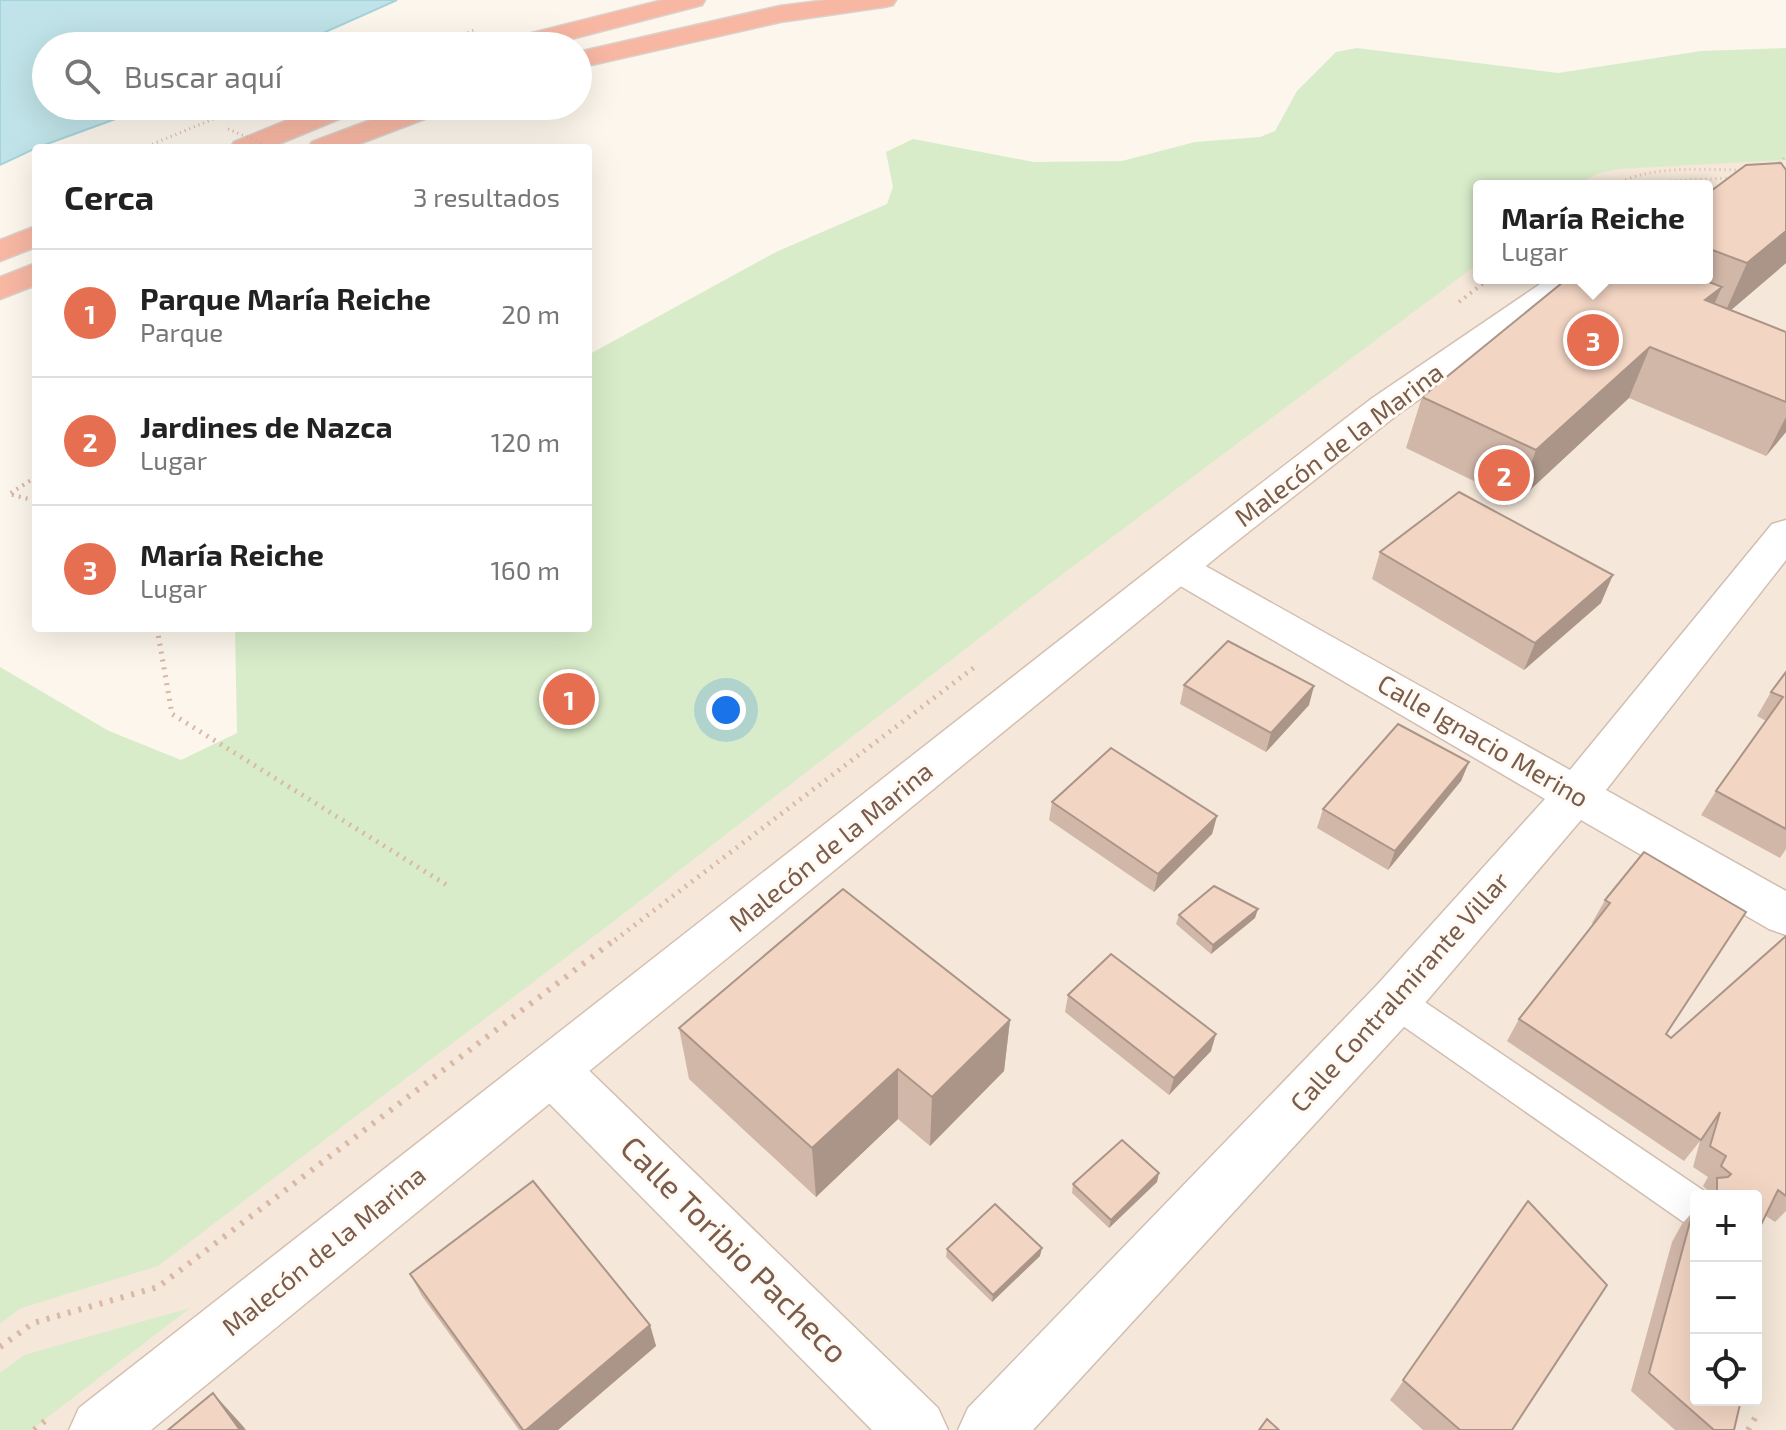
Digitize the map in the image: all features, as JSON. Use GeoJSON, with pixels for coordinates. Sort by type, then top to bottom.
{"type":"FeatureCollection","features":[{"type":"Feature","properties":{"kind":"highway"},"geometry":{"type":"LineString","coordinates":[[568,32],[693,0]]}},
{"type":"Feature","properties":{"kind":"highway"},"geometry":{"type":"LineString","coordinates":[[592,57],[780,14],[884,0]]}},
{"type":"Feature","properties":{"kind":"highway"},"geometry":{"type":"LineString","coordinates":[[236,138],[298,120]]}},
{"type":"Feature","properties":{"kind":"highway"},"geometry":{"type":"LineString","coordinates":[[333,144],[396,120]]}},
{"type":"Feature","properties":{"kind":"highway"},"geometry":{"type":"LineString","coordinates":[[0,252],[32,237]]}},
{"type":"Feature","properties":{"kind":"highway"},"geometry":{"type":"LineString","coordinates":[[0,289],[32,275]]}},
{"type":"Feature","properties":{"kind":"street","name":"Malecón de la Marina"},"geometry":{"type":"LineString","coordinates":[[101,1430],[415,1176],[553,1071],[1384,407],[1578,284]]}},
{"type":"Feature","properties":{"kind":"street","name":"Calle Contralmirante Villar"},"geometry":{"type":"LineString","coordinates":[[990,1430],[1395,1001],[1576,795],[1784,538]]}},
{"type":"Feature","properties":{"kind":"street","name":"Calle Ignacio Merino"},"geometry":{"type":"LineString","coordinates":[[1179,568],[1786,915]]}},
{"type":"Feature","properties":{"kind":"street","name":"Calle Toribio Pacheco"},"geometry":{"type":"LineString","coordinates":[[553,1071],[916,1430]]}},
{"type":"Feature","properties":{"kind":"lane"},"geometry":{"type":"LineString","coordinates":[[1395,1001],[1690,1204]]}},
{"type":"Feature","properties":{"kind":"path"},"geometry":{"type":"LineString","coordinates":[[153,144],[211,120]]}},
{"type":"Feature","properties":{"kind":"path"},"geometry":{"type":"LineString","coordinates":[[236,138],[258,144]]}},
{"type":"Feature","properties":{"kind":"path"},"geometry":{"type":"LineString","coordinates":[[1786,156],[1772,169],[1786,169]]}},
{"type":"Feature","properties":{"kind":"path"},"geometry":{"type":"LineString","coordinates":[[1627,180],[1654,173],[1757,170]]}},
{"type":"Feature","properties":{"kind":"path"},"geometry":{"type":"LineString","coordinates":[[1689,180],[1745,177]]}},
{"type":"Feature","properties":{"kind":"path"},"geometry":{"type":"LineString","coordinates":[[1455,305],[1482,284]]}},
{"type":"Feature","properties":{"kind":"path"},"geometry":{"type":"LineString","coordinates":[[32,480],[9,494],[32,500]]}},
{"type":"Feature","properties":{"kind":"path"},"geometry":{"type":"LineString","coordinates":[[158,632],[172,714],[450,887]]}},
{"type":"Feature","properties":{"kind":"path"},"geometry":{"type":"LineString","coordinates":[[0,1347],[33,1323],[158,1287],[986,658]]}},
{"type":"Feature","properties":{"kind":"path"},"geometry":{"type":"LineString","coordinates":[[1748,1430],[1759,1411]]}},
{"type":"Feature","properties":{"kind":"shaded area"},"geometry":{"type":"Polygon","coordinates":[[[1786,141],[1786,1430],[0,1430],[0,1246],[1473,200],[1473,284],[1713,284],[1713,180],[1544,180],[1786,141]]]}},
{"type":"Feature","properties":{"kind":"green space"},"geometry":{"type":"Polygon","coordinates":[[[1357,48],[1558,73],[1701,51],[1786,48],[1786,160],[1620,169],[1596,174],[1586,180],[1473,180],[1473,267],[1052,582],[614,921],[158,1266],[21,1308],[0,1324],[0,667],[109,731],[181,760],[237,733],[235,632],[592,632],[592,353],[776,252],[887,204],[893,187],[886,152],[913,139],[1034,162],[1122,161],[1195,142],[1260,137],[1275,131],[1297,91],[1336,52],[1357,48]]]}},
{"type":"Feature","properties":{"kind":"green space"},"geometry":{"type":"Polygon","coordinates":[[[190,1308],[31,1430],[0,1430],[0,1373],[24,1355],[190,1308]]]}},
{"type":"Feature","properties":{"kind":"water"},"geometry":{"type":"Polygon","coordinates":[[[0,0],[397,0],[325,32],[32,32],[32,120],[113,120],[47,144],[32,144],[32,150],[0,165],[0,0]]]}},
{"type":"Feature","properties":{"kind":"building"},"geometry":{"type":"Polygon","coordinates":[[[1781,163],[1786,170],[1786,231],[1747,263],[1713,250],[1713,190],[1746,165],[1781,163]]]}},
{"type":"Feature","properties":{"kind":"building"},"geometry":{"type":"Polygon","coordinates":[[[1713,283],[1722,287],[1705,300],[1786,332],[1786,402],[1650,347],[1536,450],[1422,397],[1561,284],[1713,283]]]}},
{"type":"Feature","properties":{"kind":"building"},"geometry":{"type":"Polygon","coordinates":[[[1459,492],[1613,575],[1535,643],[1380,552],[1459,492]]]}},
{"type":"Feature","properties":{"kind":"building"},"geometry":{"type":"Polygon","coordinates":[[[1228,641],[1314,686],[1271,733],[1184,685],[1228,641]]]}},
{"type":"Feature","properties":{"kind":"building"},"geometry":{"type":"Polygon","coordinates":[[[1786,672],[1786,829],[1716,791],[1783,697],[1771,692],[1786,672]]]}},
{"type":"Feature","properties":{"kind":"building"},"geometry":{"type":"Polygon","coordinates":[[[1398,724],[1469,762],[1395,851],[1323,809],[1398,724]]]}},
{"type":"Feature","properties":{"kind":"building"},"geometry":{"type":"Polygon","coordinates":[[[1111,748],[1217,816],[1158,874],[1052,802],[1111,748]]]}},
{"type":"Feature","properties":{"kind":"building"},"geometry":{"type":"Polygon","coordinates":[[[1644,852],[1746,912],[1666,1034],[1671,1038],[1786,936],[1786,1196],[1778,1190],[1762,1223],[1762,1190],[1717,1190],[1717,1178],[1731,1174],[1721,1166],[1726,1156],[1710,1146],[1720,1112],[1701,1140],[1519,1019],[1610,903],[1605,900],[1644,852]]]}},
{"type":"Feature","properties":{"kind":"building"},"geometry":{"type":"Polygon","coordinates":[[[1214,886],[1258,909],[1213,945],[1179,915],[1214,886]]]}},
{"type":"Feature","properties":{"kind":"building"},"geometry":{"type":"Polygon","coordinates":[[[843,889],[1010,1020],[932,1097],[898,1069],[812,1148],[679,1028],[843,889]]]}},
{"type":"Feature","properties":{"kind":"building"},"geometry":{"type":"Polygon","coordinates":[[[1111,954],[1216,1034],[1174,1078],[1068,995],[1111,954]]]}},
{"type":"Feature","properties":{"kind":"building"},"geometry":{"type":"Polygon","coordinates":[[[1122,1140],[1159,1173],[1111,1220],[1073,1184],[1122,1140]]]}},
{"type":"Feature","properties":{"kind":"building"},"geometry":{"type":"Polygon","coordinates":[[[533,1181],[650,1325],[523,1430],[410,1274],[533,1181]]]}},
{"type":"Feature","properties":{"kind":"building"},"geometry":{"type":"Polygon","coordinates":[[[1528,1201],[1607,1285],[1512,1430],[1460,1430],[1403,1380],[1528,1201]]]}},
{"type":"Feature","properties":{"kind":"building"},"geometry":{"type":"Polygon","coordinates":[[[995,1204],[1042,1248],[993,1295],[947,1249],[995,1204]]]}},
{"type":"Feature","properties":{"kind":"building"},"geometry":{"type":"Polygon","coordinates":[[[1690,1222],[1690,1406],[1740,1406],[1734,1430],[1714,1430],[1649,1373],[1690,1222]]]}},
{"type":"Feature","properties":{"kind":"building"},"geometry":{"type":"Polygon","coordinates":[[[213,1393],[240,1430],[168,1430],[213,1393]]]}},
{"type":"Feature","properties":{"kind":"building"},"geometry":{"type":"Polygon","coordinates":[[[1267,1419],[1279,1430],[1259,1430],[1267,1419]]]}},
{"type":"Feature","properties":{"kind":"place","name":"María Reiche"},"geometry":{"type":"Point","coordinates":[1593,340]}},
{"type":"Feature","properties":{"kind":"place","name":"Jardines de Nazca"},"geometry":{"type":"Point","coordinates":[1504,475]}},
{"type":"Feature","properties":{"kind":"place","name":"Parque María Reiche"},"geometry":{"type":"Point","coordinates":[569,699]}}]}
